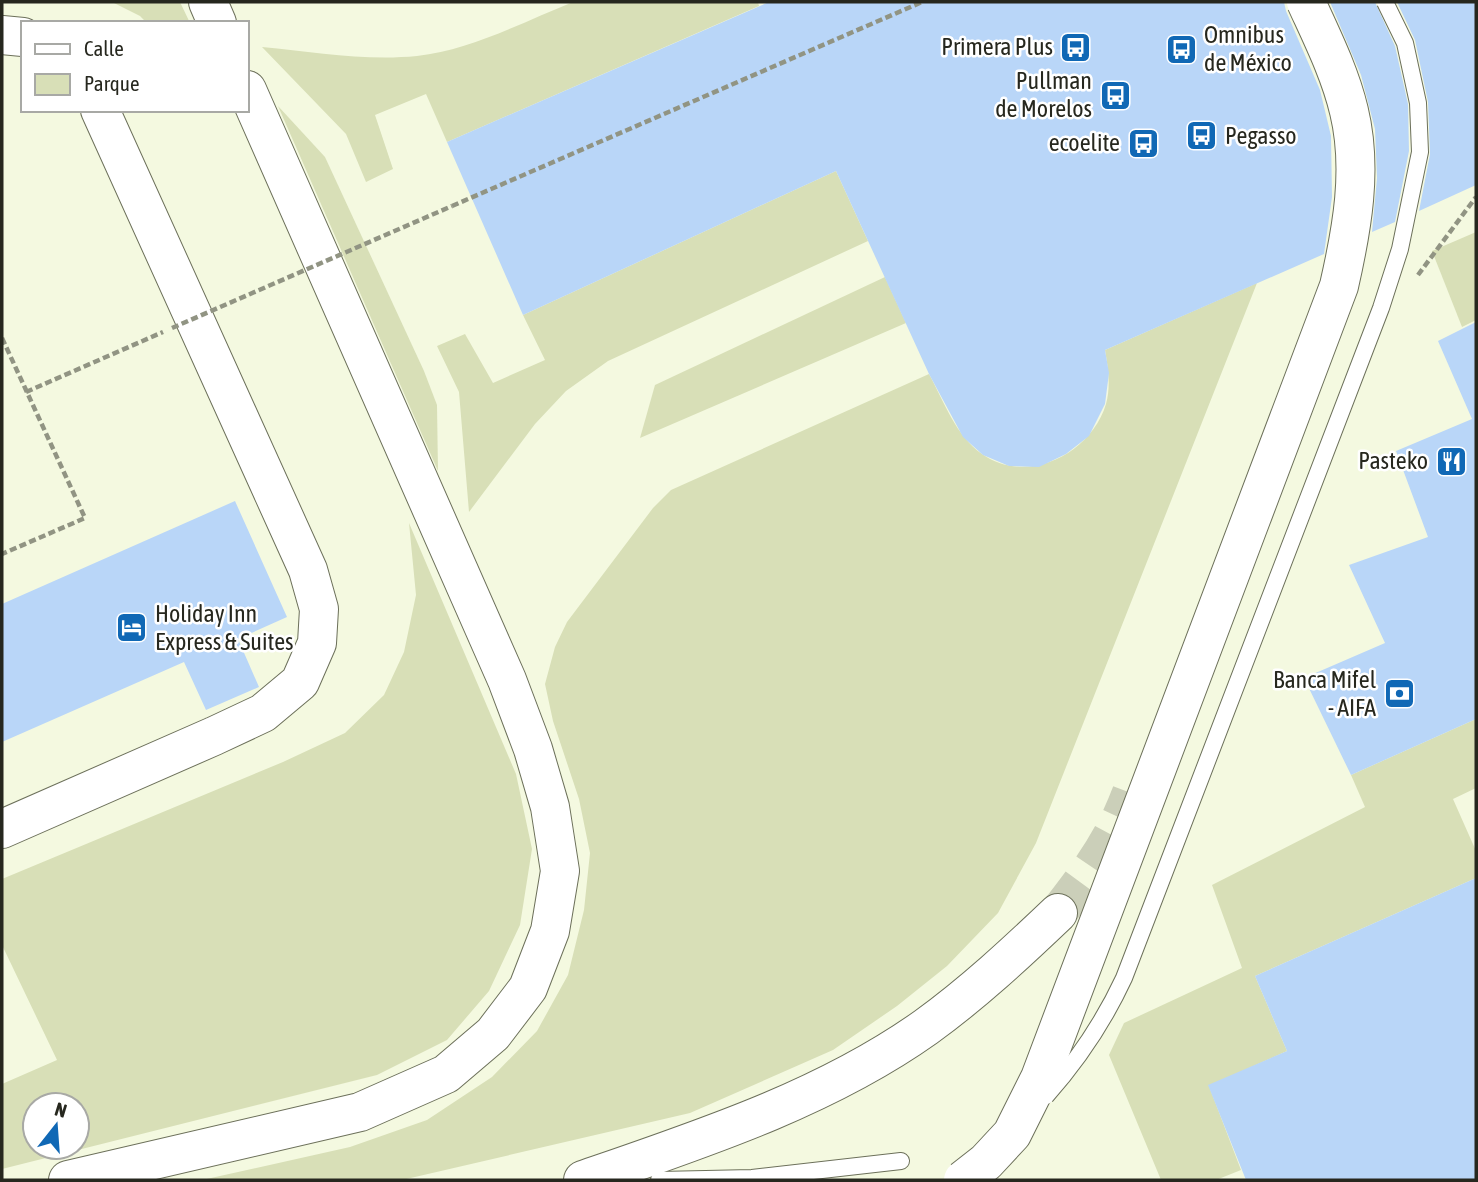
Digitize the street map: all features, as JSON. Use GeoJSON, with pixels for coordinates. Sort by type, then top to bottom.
{"type":"FeatureCollection","features":[{"type":"Feature","properties":{"kind":"main road"},"geometry":{"type":"LineString","coordinates":[[208,2],[216,21]]}},
{"type":"Feature","properties":{"kind":"main road"},"geometry":{"type":"LineString","coordinates":[[963,1180],[986,1162],[1012,1134],[1040,1078],[1082,960],[1339,286],[1351,233],[1355,149],[1349,111],[1336,72],[1306,2]]}},
{"type":"Feature","properties":{"kind":"main road"},"geometry":{"type":"LineString","coordinates":[[2,35],[21,37]]}},
{"type":"Feature","properties":{"kind":"main road"},"geometry":{"type":"LineString","coordinates":[[68,1180],[360,1112],[446,1074],[494,1034],[528,988],[550,931],[560,871],[550,807],[508,680],[248,92]]}},
{"type":"Feature","properties":{"kind":"main road"},"geometry":{"type":"LineString","coordinates":[[2,829],[263,713],[300,681],[317,643],[320,609],[308,570],[101,112]]}},
{"type":"Feature","properties":{"kind":"main road"},"geometry":{"type":"LineString","coordinates":[[583,1180],[701,1139],[838,1080],[925,1028],[986,979],[1058,913]]}},
{"type":"Feature","properties":{"kind":"lane"},"geometry":{"type":"LineString","coordinates":[[1012,1134],[1059,1081],[1089,1040],[1124,978],[1392,273],[1409,210],[1420,152],[1418,103],[1405,43],[1385,2]]}},
{"type":"Feature","properties":{"kind":"lane"},"geometry":{"type":"LineString","coordinates":[[659,1180],[752,1178],[901,1161]]}},
{"type":"Feature","properties":{"kind":"path"},"geometry":{"type":"LineString","coordinates":[[26,392],[922,2]]}},
{"type":"Feature","properties":{"kind":"path"},"geometry":{"type":"LineString","coordinates":[[1412,283],[1476,197]]}},
{"type":"Feature","properties":{"kind":"path"},"geometry":{"type":"LineString","coordinates":[[2,338],[85,518],[2,554]]}},
{"type":"Feature","properties":{"kind":"green space"},"geometry":{"type":"Polygon","coordinates":[[[112,2],[180,2],[189,21],[145,21],[112,2]]]}},
{"type":"Feature","properties":{"kind":"green space"},"geometry":{"type":"Polygon","coordinates":[[[573,2],[758,2],[759,6],[447,142],[426,94],[375,115],[393,169],[366,182],[346,134],[262,47],[359,57],[417,56],[477,42],[573,2]]]}},
{"type":"Feature","properties":{"kind":"green space"},"geometry":{"type":"Polygon","coordinates":[[[278,106],[325,157],[424,371],[437,405],[438,471],[278,106]]]}},
{"type":"Feature","properties":{"kind":"green space"},"geometry":{"type":"Polygon","coordinates":[[[836,171],[868,241],[608,361],[566,391],[535,424],[469,512],[459,392],[437,346],[465,334],[493,383],[545,360],[523,315],[836,171]]]}},
{"type":"Feature","properties":{"kind":"green space"},"geometry":{"type":"Polygon","coordinates":[[[1476,232],[1476,320],[1462,327],[1432,251],[1476,232]]]}},
{"type":"Feature","properties":{"kind":"green space"},"geometry":{"type":"Polygon","coordinates":[[[885,277],[906,323],[640,438],[655,385],[885,277]]]}},
{"type":"Feature","properties":{"kind":"green space"},"geometry":{"type":"Polygon","coordinates":[[[1257,283],[1036,843],[998,913],[947,966],[897,1006],[833,1050],[690,1113],[402,1180],[202,1180],[350,1147],[427,1120],[492,1077],[537,1031],[568,975],[584,910],[590,853],[579,799],[553,721],[545,684],[555,647],[567,622],[653,508],[671,490],[929,374],[958,428],[982,454],[1000,463],[1018,467],[1055,460],[1087,437],[1098,422],[1106,404],[1108,390],[1105,350],[1257,283]]]}},
{"type":"Feature","properties":{"kind":"green space"},"geometry":{"type":"Polygon","coordinates":[[[409,523],[516,774],[532,849],[520,925],[489,991],[447,1040],[377,1075],[91,1147],[91,1091],[21,1091],[21,1161],[34,1161],[2,1169],[2,1084],[57,1060],[2,945],[2,879],[283,762],[345,733],[384,695],[404,652],[416,595],[409,523]]]}},
{"type":"Feature","properties":{"kind":"green space"},"geometry":{"type":"Polygon","coordinates":[[[1476,719],[1476,788],[1453,799],[1476,851],[1476,878],[1255,976],[1287,1051],[1209,1086],[1241,1170],[1216,1180],[1161,1180],[1109,1055],[1124,1023],[1242,968],[1212,885],[1365,807],[1351,775],[1476,719]]]}},
{"type":"Feature","properties":{"kind":"building"},"geometry":{"type":"Polygon","coordinates":[[[769,2],[1284,2],[1320,90],[1331,136],[1332,197],[1324,254],[1105,350],[1109,373],[1105,404],[1089,436],[1066,454],[1039,467],[1009,466],[983,455],[963,437],[929,374],[836,171],[523,315],[447,142],[769,2]]]}},
{"type":"Feature","properties":{"kind":"building"},"geometry":{"type":"Polygon","coordinates":[[[1330,2],[1375,2],[1395,46],[1408,104],[1409,151],[1395,222],[1372,232],[1377,178],[1375,129],[1361,75],[1330,2]]]}},
{"type":"Feature","properties":{"kind":"building"},"geometry":{"type":"Polygon","coordinates":[[[1397,2],[1476,2],[1476,185],[1419,211],[1430,154],[1428,102],[1415,40],[1397,2]]]}},
{"type":"Feature","properties":{"kind":"building"},"geometry":{"type":"Polygon","coordinates":[[[1476,322],[1476,719],[1351,775],[1304,678],[1385,643],[1349,565],[1428,537],[1396,451],[1472,419],[1438,341],[1476,322]]]}},
{"type":"Feature","properties":{"kind":"building","name":"Holiday Inn Express & Suites"},"geometry":{"type":"Polygon","coordinates":[[[235,501],[287,617],[238,639],[259,687],[206,710],[184,662],[2,742],[2,604],[235,501]]]}},
{"type":"Feature","properties":{"kind":"building"},"geometry":{"type":"Polygon","coordinates":[[[1476,878],[1476,1180],[1246,1180],[1208,1085],[1287,1051],[1255,976],[1476,878]]]}},
{"type":"Feature","properties":{"kind":"tunnel"},"geometry":{"type":"LineString","coordinates":[[1058,913],[1099,856],[1131,793]]}},
{"type":"Feature","properties":{"kind":"place","name":"Primera Plus"},"geometry":{"type":"Point","coordinates":[1076,47]}},
{"type":"Feature","properties":{"kind":"place","name":"Omnibus de México"},"geometry":{"type":"Point","coordinates":[1181,49]}},
{"type":"Feature","properties":{"kind":"place","name":"Pullman de Morelos"},"geometry":{"type":"Point","coordinates":[1115,95]}},
{"type":"Feature","properties":{"kind":"place","name":"Pegasso"},"geometry":{"type":"Point","coordinates":[1202,136]}},
{"type":"Feature","properties":{"kind":"place","name":"ecoelite"},"geometry":{"type":"Point","coordinates":[1143,143]}},
{"type":"Feature","properties":{"kind":"place","name":"Pasteko"},"geometry":{"type":"Point","coordinates":[1451,461]}},
{"type":"Feature","properties":{"kind":"place","name":"Holiday Inn Express & Suites"},"geometry":{"type":"Point","coordinates":[132,628]}},
{"type":"Feature","properties":{"kind":"place","name":"Banca Mifel - AIFA"},"geometry":{"type":"Point","coordinates":[1399,694]}}]}
